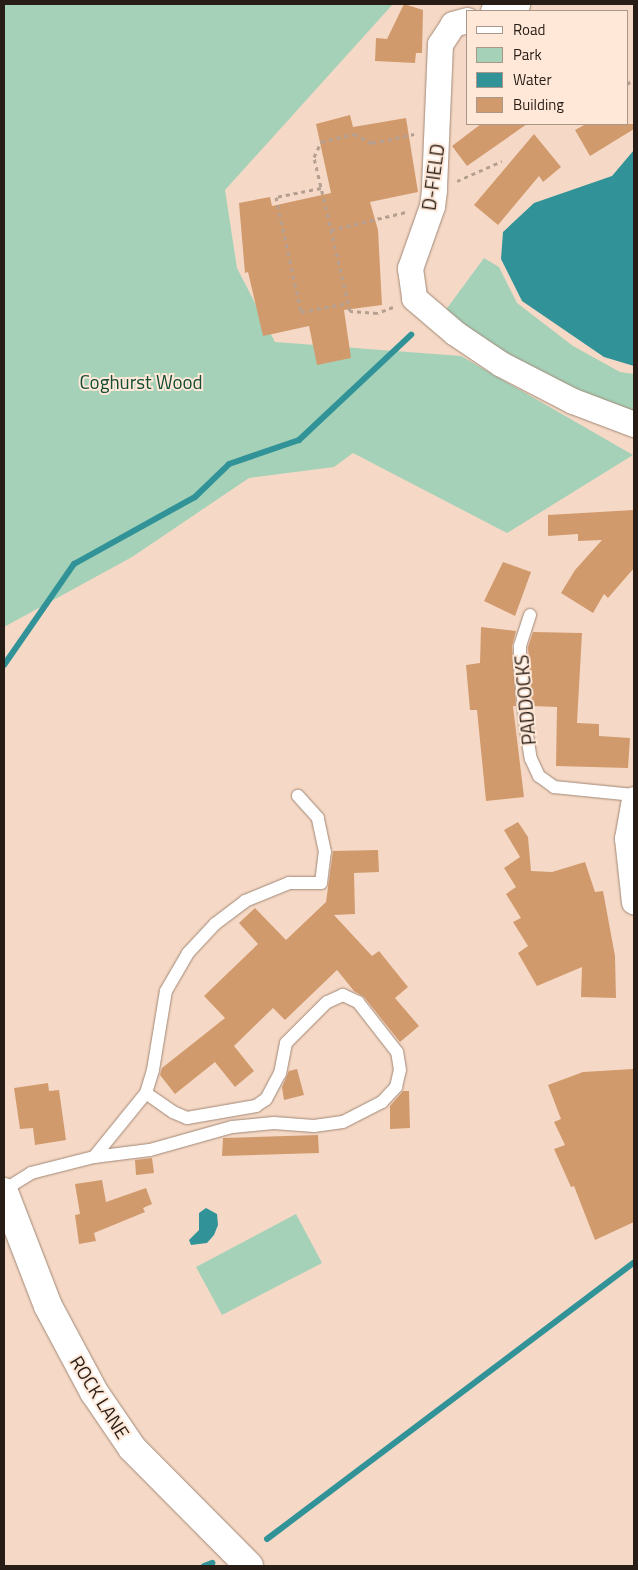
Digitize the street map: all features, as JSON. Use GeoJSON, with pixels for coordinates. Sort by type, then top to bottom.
{"type":"FeatureCollection","features":[{"type":"Feature","properties":{"kind":"street"},"geometry":{"type":"LineString","coordinates":[[497,10],[518,4]]}},
{"type":"Feature","properties":{"kind":"street","name":"D-FIELD"},"geometry":{"type":"LineString","coordinates":[[414,298],[410,268],[433,198],[439,128],[438,83],[440,44],[453,24],[466,20]]}},
{"type":"Feature","properties":{"kind":"street"},"geometry":{"type":"LineString","coordinates":[[414,298],[455,333],[501,364],[574,401],[634,424]]}},
{"type":"Feature","properties":{"kind":"street"},"geometry":{"type":"LineString","coordinates":[[634,799],[627,838],[634,902]]}},
{"type":"Feature","properties":{"kind":"street","name":"ROCK LANE"},"geometry":{"type":"LineString","coordinates":[[4,1191],[48,1306],[94,1392],[132,1448],[249,1566]]}},
{"type":"Feature","properties":{"kind":"lane","name":"PADDOCKS"},"geometry":{"type":"LineString","coordinates":[[530,616],[520,646],[520,666],[531,759],[539,776],[554,787],[634,795]]}},
{"type":"Feature","properties":{"kind":"lane"},"geometry":{"type":"LineString","coordinates":[[94,1157],[146,1093],[166,991],[188,953],[215,924],[245,902],[289,883],[321,883],[325,852],[318,818],[298,796]]}},
{"type":"Feature","properties":{"kind":"lane"},"geometry":{"type":"LineString","coordinates":[[4,1191],[31,1173],[94,1157],[150,1150],[232,1127],[274,1123],[314,1126],[343,1122],[382,1102],[396,1087],[400,1070],[397,1052],[358,1002],[343,995],[327,1002],[286,1043],[280,1073],[266,1099],[256,1106],[187,1118],[173,1112],[146,1093]]}},
{"type":"Feature","properties":{"kind":"path"},"geometry":{"type":"LineString","coordinates":[[414,298],[377,313],[354,313],[350,311],[314,157],[321,142],[354,134],[372,143],[439,128]]}},
{"type":"Feature","properties":{"kind":"path"},"geometry":{"type":"LineString","coordinates":[[331,230],[433,198],[502,161]]}},
{"type":"Feature","properties":{"kind":"path"},"geometry":{"type":"LineString","coordinates":[[321,188],[276,197],[301,312],[348,302]]}},
{"type":"Feature","properties":{"kind":"green space","name":"Coghurst Wood"},"geometry":{"type":"Polygon","coordinates":[[[4,4],[393,4],[225,190],[237,268],[275,342],[461,356],[633,455],[507,533],[353,453],[334,467],[249,478],[132,557],[4,627],[4,4]]]}},
{"type":"Feature","properties":{"kind":"green space"},"geometry":{"type":"Polygon","coordinates":[[[484,258],[499,267],[517,303],[573,346],[620,372],[634,374],[634,417],[549,393],[445,311],[484,258]]]}},
{"type":"Feature","properties":{"kind":"green space"},"geometry":{"type":"Polygon","coordinates":[[[296,1214],[322,1263],[222,1315],[196,1267],[296,1214]]]}},
{"type":"Feature","properties":{"kind":"water"},"geometry":{"type":"Polygon","coordinates":[[[634,150],[634,366],[604,357],[522,301],[501,259],[503,232],[534,203],[612,176],[634,150]]]}},
{"type":"Feature","properties":{"kind":"water"},"geometry":{"type":"Polygon","coordinates":[[[206,1208],[217,1214],[218,1225],[214,1235],[207,1243],[191,1245],[189,1240],[199,1230],[199,1213],[206,1208]]]}},
{"type":"Feature","properties":{"kind":"building"},"geometry":{"type":"Polygon","coordinates":[[[404,4],[423,10],[422,53],[416,53],[415,63],[375,61],[376,38],[387,39],[404,4]]]}},
{"type":"Feature","properties":{"kind":"building"},"geometry":{"type":"Polygon","coordinates":[[[350,115],[353,127],[406,118],[418,192],[370,202],[378,230],[382,305],[344,310],[351,358],[317,365],[309,326],[263,336],[248,272],[245,273],[239,203],[270,197],[272,206],[331,193],[316,124],[350,115]]]}},
{"type":"Feature","properties":{"kind":"building"},"geometry":{"type":"Polygon","coordinates":[[[634,124],[634,129],[590,156],[575,130],[584,125],[634,124]]]}},
{"type":"Feature","properties":{"kind":"building"},"geometry":{"type":"Polygon","coordinates":[[[480,125],[526,125],[467,166],[452,146],[480,125]]]}},
{"type":"Feature","properties":{"kind":"building"},"geometry":{"type":"Polygon","coordinates":[[[534,134],[561,167],[543,182],[539,176],[498,225],[474,205],[534,134]]]}},
{"type":"Feature","properties":{"kind":"building"},"geometry":{"type":"Polygon","coordinates":[[[634,510],[634,568],[608,598],[604,594],[593,613],[561,593],[575,570],[602,540],[578,541],[578,534],[548,536],[548,515],[634,510]]]}},
{"type":"Feature","properties":{"kind":"building"},"geometry":{"type":"Polygon","coordinates":[[[503,562],[531,572],[515,616],[484,601],[503,562]]]}},
{"type":"Feature","properties":{"kind":"building"},"geometry":{"type":"Polygon","coordinates":[[[481,627],[516,631],[512,646],[516,706],[513,706],[524,797],[486,801],[477,710],[470,710],[466,665],[480,663],[481,627]]]}},
{"type":"Feature","properties":{"kind":"building"},"geometry":{"type":"Polygon","coordinates":[[[533,632],[582,633],[577,723],[599,724],[599,736],[630,738],[628,768],[556,766],[557,707],[532,706],[528,647],[533,632]]]}},
{"type":"Feature","properties":{"kind":"building"},"geometry":{"type":"Polygon","coordinates":[[[518,822],[528,837],[531,871],[552,872],[585,862],[595,892],[603,891],[615,956],[616,998],[581,997],[582,967],[537,986],[518,953],[528,946],[513,922],[521,918],[506,894],[516,887],[504,868],[520,857],[504,830],[518,822]]]}},
{"type":"Feature","properties":{"kind":"building"},"geometry":{"type":"Polygon","coordinates":[[[378,850],[379,872],[354,873],[355,914],[334,915],[372,956],[379,951],[408,987],[395,998],[419,1026],[400,1042],[364,997],[354,991],[337,970],[285,1020],[273,1008],[234,1046],[254,1071],[235,1087],[215,1062],[175,1094],[160,1075],[162,1068],[225,1018],[204,996],[258,944],[239,923],[255,908],[286,940],[326,902],[333,851],[378,850]]]}},
{"type":"Feature","properties":{"kind":"building"},"geometry":{"type":"Polygon","coordinates":[[[297,1069],[304,1095],[284,1100],[282,1087],[289,1071],[297,1069]]]}},
{"type":"Feature","properties":{"kind":"building"},"geometry":{"type":"Polygon","coordinates":[[[633,1069],[634,1222],[595,1240],[574,1186],[571,1187],[554,1149],[565,1145],[554,1122],[561,1119],[548,1085],[583,1072],[633,1069]]]}},
{"type":"Feature","properties":{"kind":"building"},"geometry":{"type":"Polygon","coordinates":[[[48,1083],[49,1091],[59,1090],[66,1140],[35,1145],[33,1128],[20,1129],[14,1088],[48,1083]]]}},
{"type":"Feature","properties":{"kind":"building"},"geometry":{"type":"Polygon","coordinates":[[[403,1091],[409,1091],[410,1128],[390,1129],[390,1106],[403,1091]]]}},
{"type":"Feature","properties":{"kind":"building"},"geometry":{"type":"Polygon","coordinates":[[[318,1135],[319,1153],[222,1156],[223,1138],[318,1135]]]}},
{"type":"Feature","properties":{"kind":"building"},"geometry":{"type":"Polygon","coordinates":[[[152,1158],[154,1173],[136,1175],[135,1160],[152,1158]]]}},
{"type":"Feature","properties":{"kind":"building"},"geometry":{"type":"Polygon","coordinates":[[[102,1180],[106,1202],[146,1188],[152,1204],[143,1208],[145,1212],[94,1233],[96,1241],[79,1244],[75,1215],[80,1214],[75,1184],[102,1180]]]}},
{"type":"Feature","properties":{"kind":"waterway"},"geometry":{"type":"LineString","coordinates":[[4,665],[74,564],[195,497],[229,464],[299,440],[411,335]]}},
{"type":"Feature","properties":{"kind":"waterway"},"geometry":{"type":"LineString","coordinates":[[267,1539],[634,1262]]}},
{"type":"Feature","properties":{"kind":"waterway"},"geometry":{"type":"LineString","coordinates":[[204,1566],[212,1563]]}}]}
